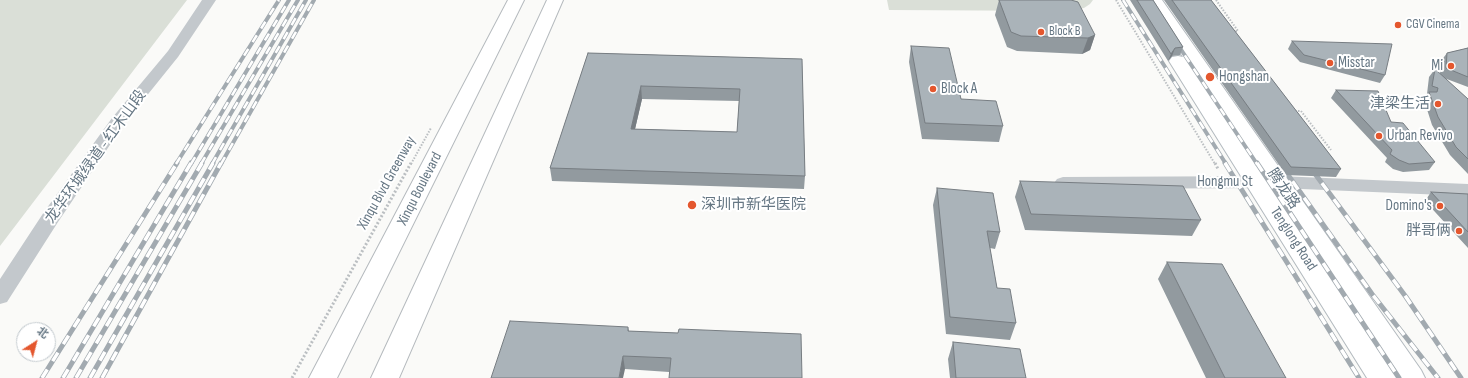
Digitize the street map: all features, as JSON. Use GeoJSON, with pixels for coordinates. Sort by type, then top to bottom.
{"type":"FeatureCollection","features":[{"type":"Feature","properties":{"kind":"main road","name":"Xinqu Boulevard"},"geometry":{"type":"LineString","coordinates":[[323,378],[516,0]]}},
{"type":"Feature","properties":{"kind":"main road"},"geometry":{"type":"LineString","coordinates":[[386,378],[555,0]]}},
{"type":"Feature","properties":{"kind":"main road","name":"Tenglong Road"},"geometry":{"type":"LineString","coordinates":[[1139,0],[1382,378]]}},
{"type":"Feature","properties":{"kind":"main road","name":"腾龙路"},"geometry":{"type":"LineString","coordinates":[[1154,0],[1411,378]]}},
{"type":"Feature","properties":{"kind":"street","name":"龙华环城绿道 - 红木山段"},"geometry":{"type":"LineString","coordinates":[[0,296],[51,218],[118,122],[173,54],[209,0]]}},
{"type":"Feature","properties":{"kind":"street","name":"Hongmu St"},"geometry":{"type":"LineString","coordinates":[[1044,183],[1278,182],[1468,190]]}},
{"type":"Feature","properties":{"kind":"path"},"geometry":{"type":"LineString","coordinates":[[1116,0],[1218,170]]}},
{"type":"Feature","properties":{"kind":"path"},"geometry":{"type":"LineString","coordinates":[[1216,0],[1238,31],[1232,31]]}},
{"type":"Feature","properties":{"kind":"path"},"geometry":{"type":"LineString","coordinates":[[1293,111],[1301,111],[1331,150]]}},
{"type":"Feature","properties":{"kind":"path","name":"Xinqu Blvd Greenway"},"geometry":{"type":"LineString","coordinates":[[292,378],[434,121]]}},
{"type":"Feature","properties":{"kind":"shaded area"},"geometry":{"type":"Polygon","coordinates":[[[0,0],[187,0],[0,246],[0,0]]]}},
{"type":"Feature","properties":{"kind":"shaded area"},"geometry":{"type":"Polygon","coordinates":[[[887,0],[1093,0],[1084,8],[1070,11],[889,10],[887,0]]]}},
{"type":"Feature","properties":{"kind":"building"},"geometry":{"type":"Polygon","coordinates":[[[999,0],[1071,0],[1078,2],[1095,35],[1088,38],[1021,36],[1011,32],[999,0]]]}},
{"type":"Feature","properties":{"kind":"building"},"geometry":{"type":"Polygon","coordinates":[[[1137,0],[1153,0],[1183,47],[1175,48],[1171,54],[1137,0]]]}},
{"type":"Feature","properties":{"kind":"building"},"geometry":{"type":"Polygon","coordinates":[[[1172,0],[1211,0],[1341,169],[1291,167],[1172,0]]]}},
{"type":"Feature","properties":{"kind":"building"},"geometry":{"type":"Polygon","coordinates":[[[1292,41],[1392,44],[1385,75],[1304,55],[1292,41]]]}},
{"type":"Feature","properties":{"kind":"building"},"geometry":{"type":"Polygon","coordinates":[[[911,46],[949,48],[961,99],[996,101],[1003,126],[925,123],[911,46]]]}},
{"type":"Feature","properties":{"kind":"building"},"geometry":{"type":"Polygon","coordinates":[[[1468,48],[1468,77],[1446,68],[1447,53],[1468,48]]]}},
{"type":"Feature","properties":{"kind":"building"},"geometry":{"type":"Polygon","coordinates":[[[588,53],[802,59],[805,176],[550,168],[588,53]],[[641,86],[631,129],[737,132],[740,89],[641,86]]]}},
{"type":"Feature","properties":{"kind":"building"},"geometry":{"type":"Polygon","coordinates":[[[1435,69],[1468,99],[1468,159],[1456,147],[1438,117],[1429,92],[1437,92],[1438,88],[1432,86],[1435,69]]]}},
{"type":"Feature","properties":{"kind":"building"},"geometry":{"type":"Polygon","coordinates":[[[1336,90],[1378,91],[1391,122],[1403,123],[1435,162],[1409,164],[1390,154],[1392,150],[1336,90]]]}},
{"type":"Feature","properties":{"kind":"building"},"geometry":{"type":"Polygon","coordinates":[[[1020,181],[1183,186],[1201,220],[1031,214],[1020,181]]]}},
{"type":"Feature","properties":{"kind":"building"},"geometry":{"type":"Polygon","coordinates":[[[937,188],[993,193],[1000,232],[987,231],[997,288],[1010,289],[1016,323],[950,317],[937,188]]]}},
{"type":"Feature","properties":{"kind":"building"},"geometry":{"type":"Polygon","coordinates":[[[1431,192],[1468,194],[1468,232],[1431,192]]]}},
{"type":"Feature","properties":{"kind":"building"},"geometry":{"type":"Polygon","coordinates":[[[1167,262],[1222,264],[1286,378],[1225,378],[1167,262]]]}},
{"type":"Feature","properties":{"kind":"building"},"geometry":{"type":"Polygon","coordinates":[[[510,321],[628,327],[628,331],[678,333],[679,329],[801,334],[802,378],[669,378],[671,358],[623,356],[619,378],[491,378],[510,321]]]}},
{"type":"Feature","properties":{"kind":"building"},"geometry":{"type":"Polygon","coordinates":[[[953,342],[1020,349],[1026,378],[956,378],[953,342]]]}},
{"type":"Feature","properties":{"kind":"railway"},"geometry":{"type":"LineString","coordinates":[[176,164],[279,0]]}},
{"type":"Feature","properties":{"kind":"railway"},"geometry":{"type":"LineString","coordinates":[[191,164],[289,0]]}},
{"type":"Feature","properties":{"kind":"railway"},"geometry":{"type":"LineString","coordinates":[[201,164],[298,0]]}},
{"type":"Feature","properties":{"kind":"railway"},"geometry":{"type":"LineString","coordinates":[[212,164],[306,0]]}},
{"type":"Feature","properties":{"kind":"railway"},"geometry":{"type":"LineString","coordinates":[[221,164],[314,0]]}},
{"type":"Feature","properties":{"kind":"railway"},"geometry":{"type":"LineString","coordinates":[[1123,0],[1226,164]]}},
{"type":"Feature","properties":{"kind":"railway"},"geometry":{"type":"LineString","coordinates":[[1176,42],[1257,164]]}},
{"type":"Feature","properties":{"kind":"railway"},"geometry":{"type":"LineString","coordinates":[[42,378],[177,163]]}},
{"type":"Feature","properties":{"kind":"railway"},"geometry":{"type":"LineString","coordinates":[[63,378],[191,163]]}},
{"type":"Feature","properties":{"kind":"railway"},"geometry":{"type":"LineString","coordinates":[[76,378],[202,163]]}},
{"type":"Feature","properties":{"kind":"railway"},"geometry":{"type":"LineString","coordinates":[[90,378],[213,163]]}},
{"type":"Feature","properties":{"kind":"railway"},"geometry":{"type":"LineString","coordinates":[[102,378],[221,163]]}},
{"type":"Feature","properties":{"kind":"railway"},"geometry":{"type":"LineString","coordinates":[[1225,163],[1359,378]]}},
{"type":"Feature","properties":{"kind":"railway"},"geometry":{"type":"LineString","coordinates":[[1257,163],[1399,378]]}},
{"type":"Feature","properties":{"kind":"railway"},"geometry":{"type":"LineString","coordinates":[[1281,165],[1372,294],[1438,378]]}},
{"type":"Feature","properties":{"kind":"railway"},"geometry":{"type":"LineString","coordinates":[[1310,167],[1406,297],[1461,378]]}},
{"type":"Feature","properties":{"kind":"place","name":"CGV Cinema"},"geometry":{"type":"Point","coordinates":[1398,25]}},
{"type":"Feature","properties":{"kind":"place","name":"Block B"},"geometry":{"type":"Point","coordinates":[1041,32]}},
{"type":"Feature","properties":{"kind":"place","name":"Misstar"},"geometry":{"type":"Point","coordinates":[1330,63]}},
{"type":"Feature","properties":{"kind":"place","name":"Mi"},"geometry":{"type":"Point","coordinates":[1451,66]}},
{"type":"Feature","properties":{"kind":"place","name":"Hongshan"},"geometry":{"type":"Point","coordinates":[1210,77]}},
{"type":"Feature","properties":{"kind":"place","name":"Block A"},"geometry":{"type":"Point","coordinates":[933,89]}},
{"type":"Feature","properties":{"kind":"place","name":"津梁生活"},"geometry":{"type":"Point","coordinates":[1438,104]}},
{"type":"Feature","properties":{"kind":"place","name":"Urban Revivo"},"geometry":{"type":"Point","coordinates":[1379,136]}},
{"type":"Feature","properties":{"kind":"place","name":"深圳市新华医院"},"geometry":{"type":"Point","coordinates":[692,205]}},
{"type":"Feature","properties":{"kind":"place","name":"Domino's"},"geometry":{"type":"Point","coordinates":[1440,206]}},
{"type":"Feature","properties":{"kind":"place","name":"胖哥俩"},"geometry":{"type":"Point","coordinates":[1459,231]}}]}
